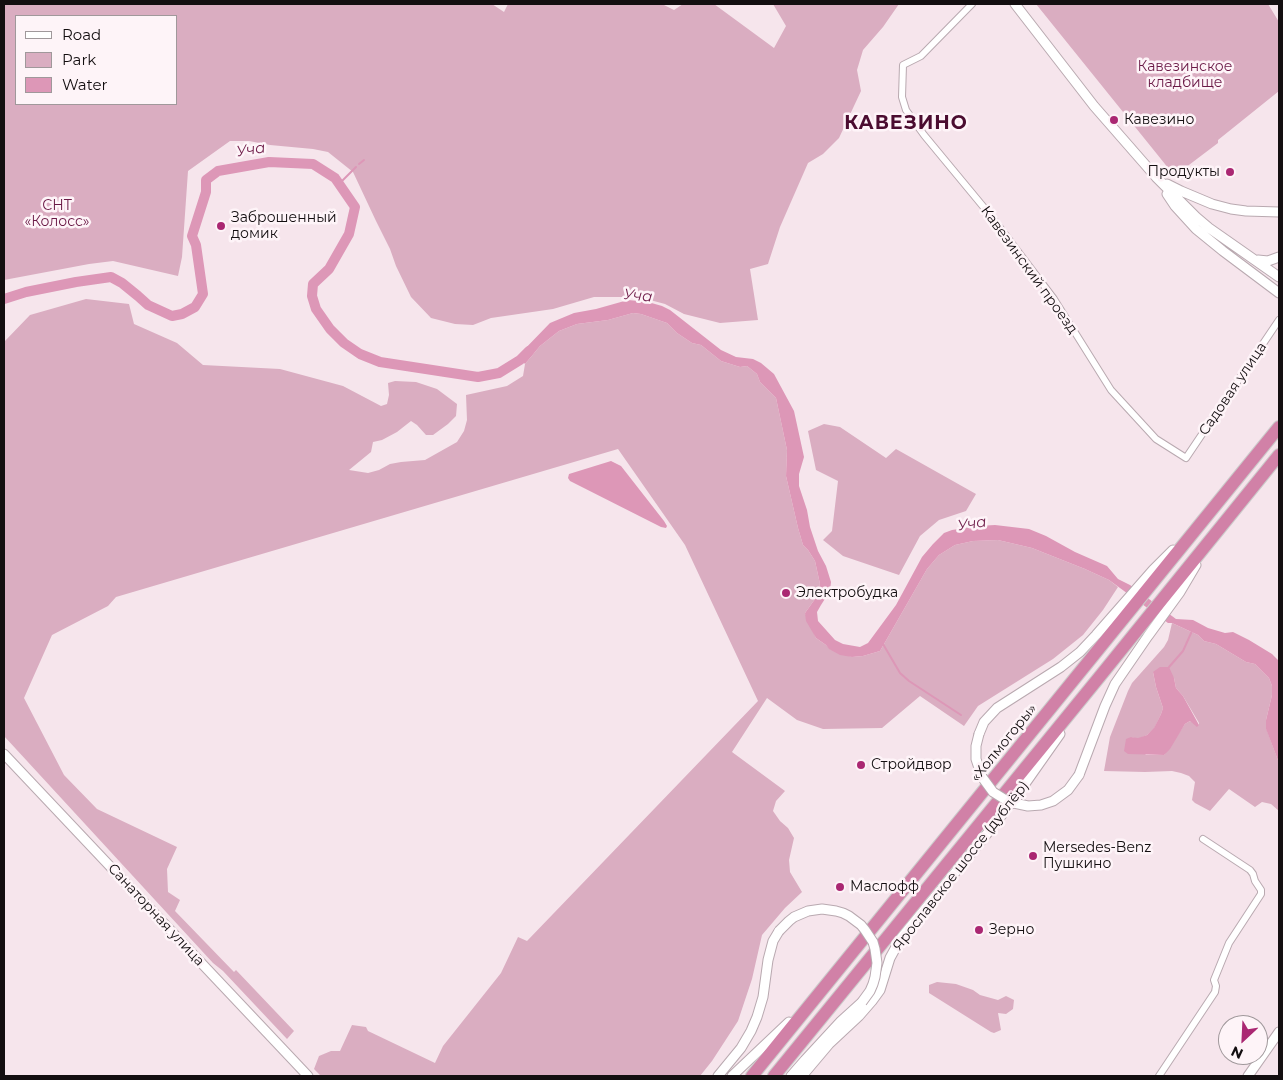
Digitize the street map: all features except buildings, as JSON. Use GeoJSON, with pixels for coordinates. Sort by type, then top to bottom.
{"type":"FeatureCollection","features":[{"type":"Feature","properties":{"kind":"highway","name":"«Холмогоры»"},"geometry":{"type":"LineString","coordinates":[[752,1076],[1121,614],[1203,521],[1279,427]]}},
{"type":"Feature","properties":{"kind":"highway"},"geometry":{"type":"LineString","coordinates":[[774,1076],[1101,676],[1143,632],[1214,537],[1279,455]]}},
{"type":"Feature","properties":{"kind":"street","name":"Кавезинский проезд"},"geometry":{"type":"LineString","coordinates":[[972,4],[921,56],[902,65],[902,98],[906,110],[924,135],[991,216],[1054,299],[1111,390],[1156,439],[1186,458]]}},
{"type":"Feature","properties":{"kind":"street"},"geometry":{"type":"LineString","coordinates":[[1015,4],[1094,106],[1156,177],[1209,228],[1279,277]]}},
{"type":"Feature","properties":{"kind":"street"},"geometry":{"type":"LineString","coordinates":[[1156,177],[1181,191],[1220,206],[1246,211],[1279,212]]}},
{"type":"Feature","properties":{"kind":"street"},"geometry":{"type":"LineString","coordinates":[[1156,177],[1175,206],[1196,229],[1279,293]]}},
{"type":"Feature","properties":{"kind":"street"},"geometry":{"type":"LineString","coordinates":[[1253,258],[1268,261],[1279,258]]}},
{"type":"Feature","properties":{"kind":"street"},"geometry":{"type":"LineString","coordinates":[[1253,258],[1279,272]]}},
{"type":"Feature","properties":{"kind":"street","name":"Садовая улица"},"geometry":{"type":"LineString","coordinates":[[1186,458],[1279,320]]}},
{"type":"Feature","properties":{"kind":"street"},"geometry":{"type":"LineString","coordinates":[[1259,451],[1279,422]]}},
{"type":"Feature","properties":{"kind":"street"},"geometry":{"type":"LineString","coordinates":[[1121,614],[1061,667],[992,712],[984,722],[978,734],[976,759],[982,777],[993,792],[1010,802],[1028,806],[1041,805],[1053,801],[1068,790],[1079,775],[1105,706],[1143,632]]}},
{"type":"Feature","properties":{"kind":"street","name":"Ярославское шоссе (дублёр)"},"geometry":{"type":"LineString","coordinates":[[802,1076],[829,1044],[872,1002],[880,990],[890,958],[901,938],[995,824],[1101,676]]}},
{"type":"Feature","properties":{"kind":"street","name":"Санаторная улица"},"geometry":{"type":"LineString","coordinates":[[4,754],[304,1075]]}},
{"type":"Feature","properties":{"kind":"street"},"geometry":{"type":"LineString","coordinates":[[1160,1076],[1215,992],[1214,980],[1229,943],[1261,894],[1261,890],[1250,870],[1202,839]]}},
{"type":"Feature","properties":{"kind":"street"},"geometry":{"type":"LineString","coordinates":[[718,1076],[741,1048],[758,1017],[773,941],[778,931],[788,921],[808,911],[822,909],[843,913],[861,925],[873,942],[877,963],[873,984],[862,1002],[841,1021],[791,1076]]}},
{"type":"Feature","properties":{"kind":"street"},"geometry":{"type":"LineString","coordinates":[[732,1076],[823,989]]}},
{"type":"Feature","properties":{"kind":"street"},"geometry":{"type":"LineString","coordinates":[[1248,1076],[1279,1032]]}},
{"type":"Feature","properties":{"kind":"green space","name":"СНТ «Колосс»"},"geometry":{"type":"Polygon","coordinates":[[[4,4],[492,4],[504,12],[508,4],[662,4],[674,10],[683,4],[714,4],[774,48],[786,26],[773,4],[899,4],[883,27],[863,50],[857,70],[861,91],[839,138],[823,154],[808,163],[780,227],[768,264],[750,269],[758,320],[720,323],[684,314],[665,304],[639,297],[594,297],[553,309],[491,318],[473,325],[455,324],[431,318],[411,297],[353,172],[328,152],[249,141],[230,141],[188,171],[182,257],[178,276],[113,261],[4,280],[4,4]]]}},
{"type":"Feature","properties":{"kind":"green space","name":"Кавезинское кладбище"},"geometry":{"type":"Polygon","coordinates":[[[1036,4],[1268,4],[1279,22],[1279,91],[1218,140],[1218,143],[1181,171],[1173,174],[1036,4]]]}},
{"type":"Feature","properties":{"kind":"green space"},"geometry":{"type":"Polygon","coordinates":[[[86,299],[129,304],[134,324],[177,343],[203,365],[280,369],[343,386],[381,406],[387,404],[389,395],[388,383],[395,381],[416,382],[437,389],[457,404],[456,416],[433,435],[426,435],[411,421],[397,432],[382,440],[373,442],[371,452],[349,470],[368,473],[390,464],[425,460],[457,442],[464,431],[467,420],[466,395],[507,386],[523,376],[525,364],[540,346],[559,331],[577,324],[608,320],[633,313],[667,323],[677,333],[692,343],[701,345],[721,361],[740,367],[747,366],[757,374],[760,382],[776,398],[787,450],[786,476],[798,528],[803,545],[815,561],[820,584],[815,599],[805,613],[816,638],[830,649],[852,657],[880,651],[927,569],[939,555],[955,545],[973,541],[998,540],[1032,548],[1085,569],[1109,580],[1118,587],[1083,635],[1053,659],[978,706],[964,726],[920,696],[882,728],[823,729],[797,720],[767,698],[732,752],[785,791],[776,801],[773,811],[794,838],[789,860],[790,872],[802,892],[785,908],[762,935],[752,979],[738,1021],[700,1076],[321,1076],[314,1069],[319,1056],[331,1051],[340,1051],[352,1025],[366,1027],[368,1031],[435,1063],[443,1046],[501,973],[518,937],[527,941],[758,701],[685,545],[618,449],[116,597],[108,606],[52,635],[24,698],[64,775],[97,809],[177,847],[167,869],[168,892],[180,900],[175,911],[234,972],[236,970],[294,1031],[287,1039],[223,971],[213,963],[4,736],[4,342],[30,315],[86,299]]]}},
{"type":"Feature","properties":{"kind":"green space"},"geometry":{"type":"Polygon","coordinates":[[[824,424],[840,427],[886,458],[896,449],[976,494],[966,511],[939,520],[920,536],[899,575],[843,556],[823,540],[832,531],[838,481],[816,470],[808,431],[824,424]]]}},
{"type":"Feature","properties":{"kind":"green space"},"geometry":{"type":"Polygon","coordinates":[[[1172,623],[1198,635],[1204,641],[1216,644],[1246,662],[1255,664],[1269,678],[1272,686],[1272,695],[1266,728],[1279,763],[1279,811],[1271,804],[1262,802],[1255,807],[1229,789],[1210,811],[1192,800],[1195,782],[1189,776],[1172,771],[1104,771],[1110,737],[1128,691],[1132,683],[1168,640],[1172,623]],[[1153,672],[1163,708],[1161,714],[1154,729],[1147,735],[1138,739],[1131,737],[1146,755],[1164,755],[1185,724],[1190,721],[1199,725],[1183,696],[1176,688],[1174,678],[1153,672]]]}},
{"type":"Feature","properties":{"kind":"green space"},"geometry":{"type":"Polygon","coordinates":[[[937,982],[956,984],[973,990],[980,995],[998,1000],[1006,996],[1014,1000],[1013,1009],[1006,1014],[998,1013],[1001,1030],[994,1033],[991,1032],[929,993],[929,985],[937,982]]]}},
{"type":"Feature","properties":{"kind":"water"},"geometry":{"type":"Polygon","coordinates":[[[628,300],[648,302],[670,310],[721,350],[736,357],[753,359],[774,374],[794,411],[804,457],[799,474],[799,486],[818,551],[826,566],[831,582],[830,591],[817,612],[818,621],[835,640],[843,644],[860,647],[868,643],[896,605],[922,557],[944,533],[952,530],[995,525],[1029,529],[1107,566],[1118,579],[1130,585],[1176,619],[1193,620],[1208,628],[1225,633],[1233,632],[1272,654],[1279,661],[1279,763],[1266,729],[1272,686],[1269,678],[1255,664],[1246,662],[1216,644],[1204,641],[1198,635],[1168,623],[1109,580],[1032,548],[998,540],[973,541],[955,545],[939,555],[927,569],[880,651],[852,657],[840,655],[829,649],[816,638],[806,621],[805,613],[815,599],[820,584],[815,561],[803,545],[798,528],[786,476],[787,450],[776,398],[760,382],[757,374],[747,366],[740,367],[721,361],[701,345],[692,343],[677,333],[667,323],[633,313],[608,320],[577,324],[559,331],[540,346],[525,364],[518,356],[550,323],[574,313],[628,300]]]}},
{"type":"Feature","properties":{"kind":"water"},"geometry":{"type":"Polygon","coordinates":[[[611,461],[621,466],[664,521],[667,526],[666,528],[570,481],[568,478],[569,474],[611,461]]]}},
{"type":"Feature","properties":{"kind":"water"},"geometry":{"type":"Polygon","coordinates":[[[1160,667],[1169,667],[1176,688],[1183,696],[1199,725],[1197,727],[1190,721],[1185,724],[1170,749],[1164,755],[1128,754],[1124,751],[1126,739],[1147,735],[1154,728],[1161,714],[1163,708],[1153,672],[1160,667]]]}},
{"type":"Feature","properties":{"kind":"waterway"},"geometry":{"type":"LineString","coordinates":[[359,164],[364,160]]}},
{"type":"Feature","properties":{"kind":"waterway","name":"Уча"},"geometry":{"type":"LineString","coordinates":[[4,299],[26,292],[111,277],[122,283],[148,305],[172,316],[182,314],[195,307],[203,294],[196,245],[192,236],[206,192],[206,180],[218,171],[269,162],[313,164],[335,178],[355,207],[349,234],[329,269],[313,284],[312,296],[316,309],[330,329],[344,343],[360,354],[380,362],[478,377],[499,373],[520,360],[529,351]]}},
{"type":"Feature","properties":{"kind":"waterway"},"geometry":{"type":"LineString","coordinates":[[339,184],[356,167]]}},
{"type":"Feature","properties":{"kind":"waterway"},"geometry":{"type":"LineString","coordinates":[[1169,667],[1183,651],[1192,631]]}},
{"type":"Feature","properties":{"kind":"waterway"},"geometry":{"type":"LineString","coordinates":[[883,644],[900,673],[961,715]]}},
{"type":"Feature","properties":{"kind":"place","name":"Кавезино"},"geometry":{"type":"Point","coordinates":[1114,120]}},
{"type":"Feature","properties":{"kind":"place","name":"Продукты"},"geometry":{"type":"Point","coordinates":[1230,172]}},
{"type":"Feature","properties":{"kind":"place","name":"Заброшенный домик"},"geometry":{"type":"Point","coordinates":[221,226]}},
{"type":"Feature","properties":{"kind":"place","name":"Электробудка"},"geometry":{"type":"Point","coordinates":[786,593]}},
{"type":"Feature","properties":{"kind":"place","name":"Стройдвор"},"geometry":{"type":"Point","coordinates":[861,765]}},
{"type":"Feature","properties":{"kind":"place","name":"Mersedes-Benz Пушкино"},"geometry":{"type":"Point","coordinates":[1033,856]}},
{"type":"Feature","properties":{"kind":"place","name":"Маслофф"},"geometry":{"type":"Point","coordinates":[840,887]}},
{"type":"Feature","properties":{"kind":"place","name":"Зерно"},"geometry":{"type":"Point","coordinates":[979,930]}},
{"type":"Feature","properties":{"kind":"district","name":"КАВЕЗИНО"},"geometry":{"type":"Point","coordinates":[906,123]}}]}
